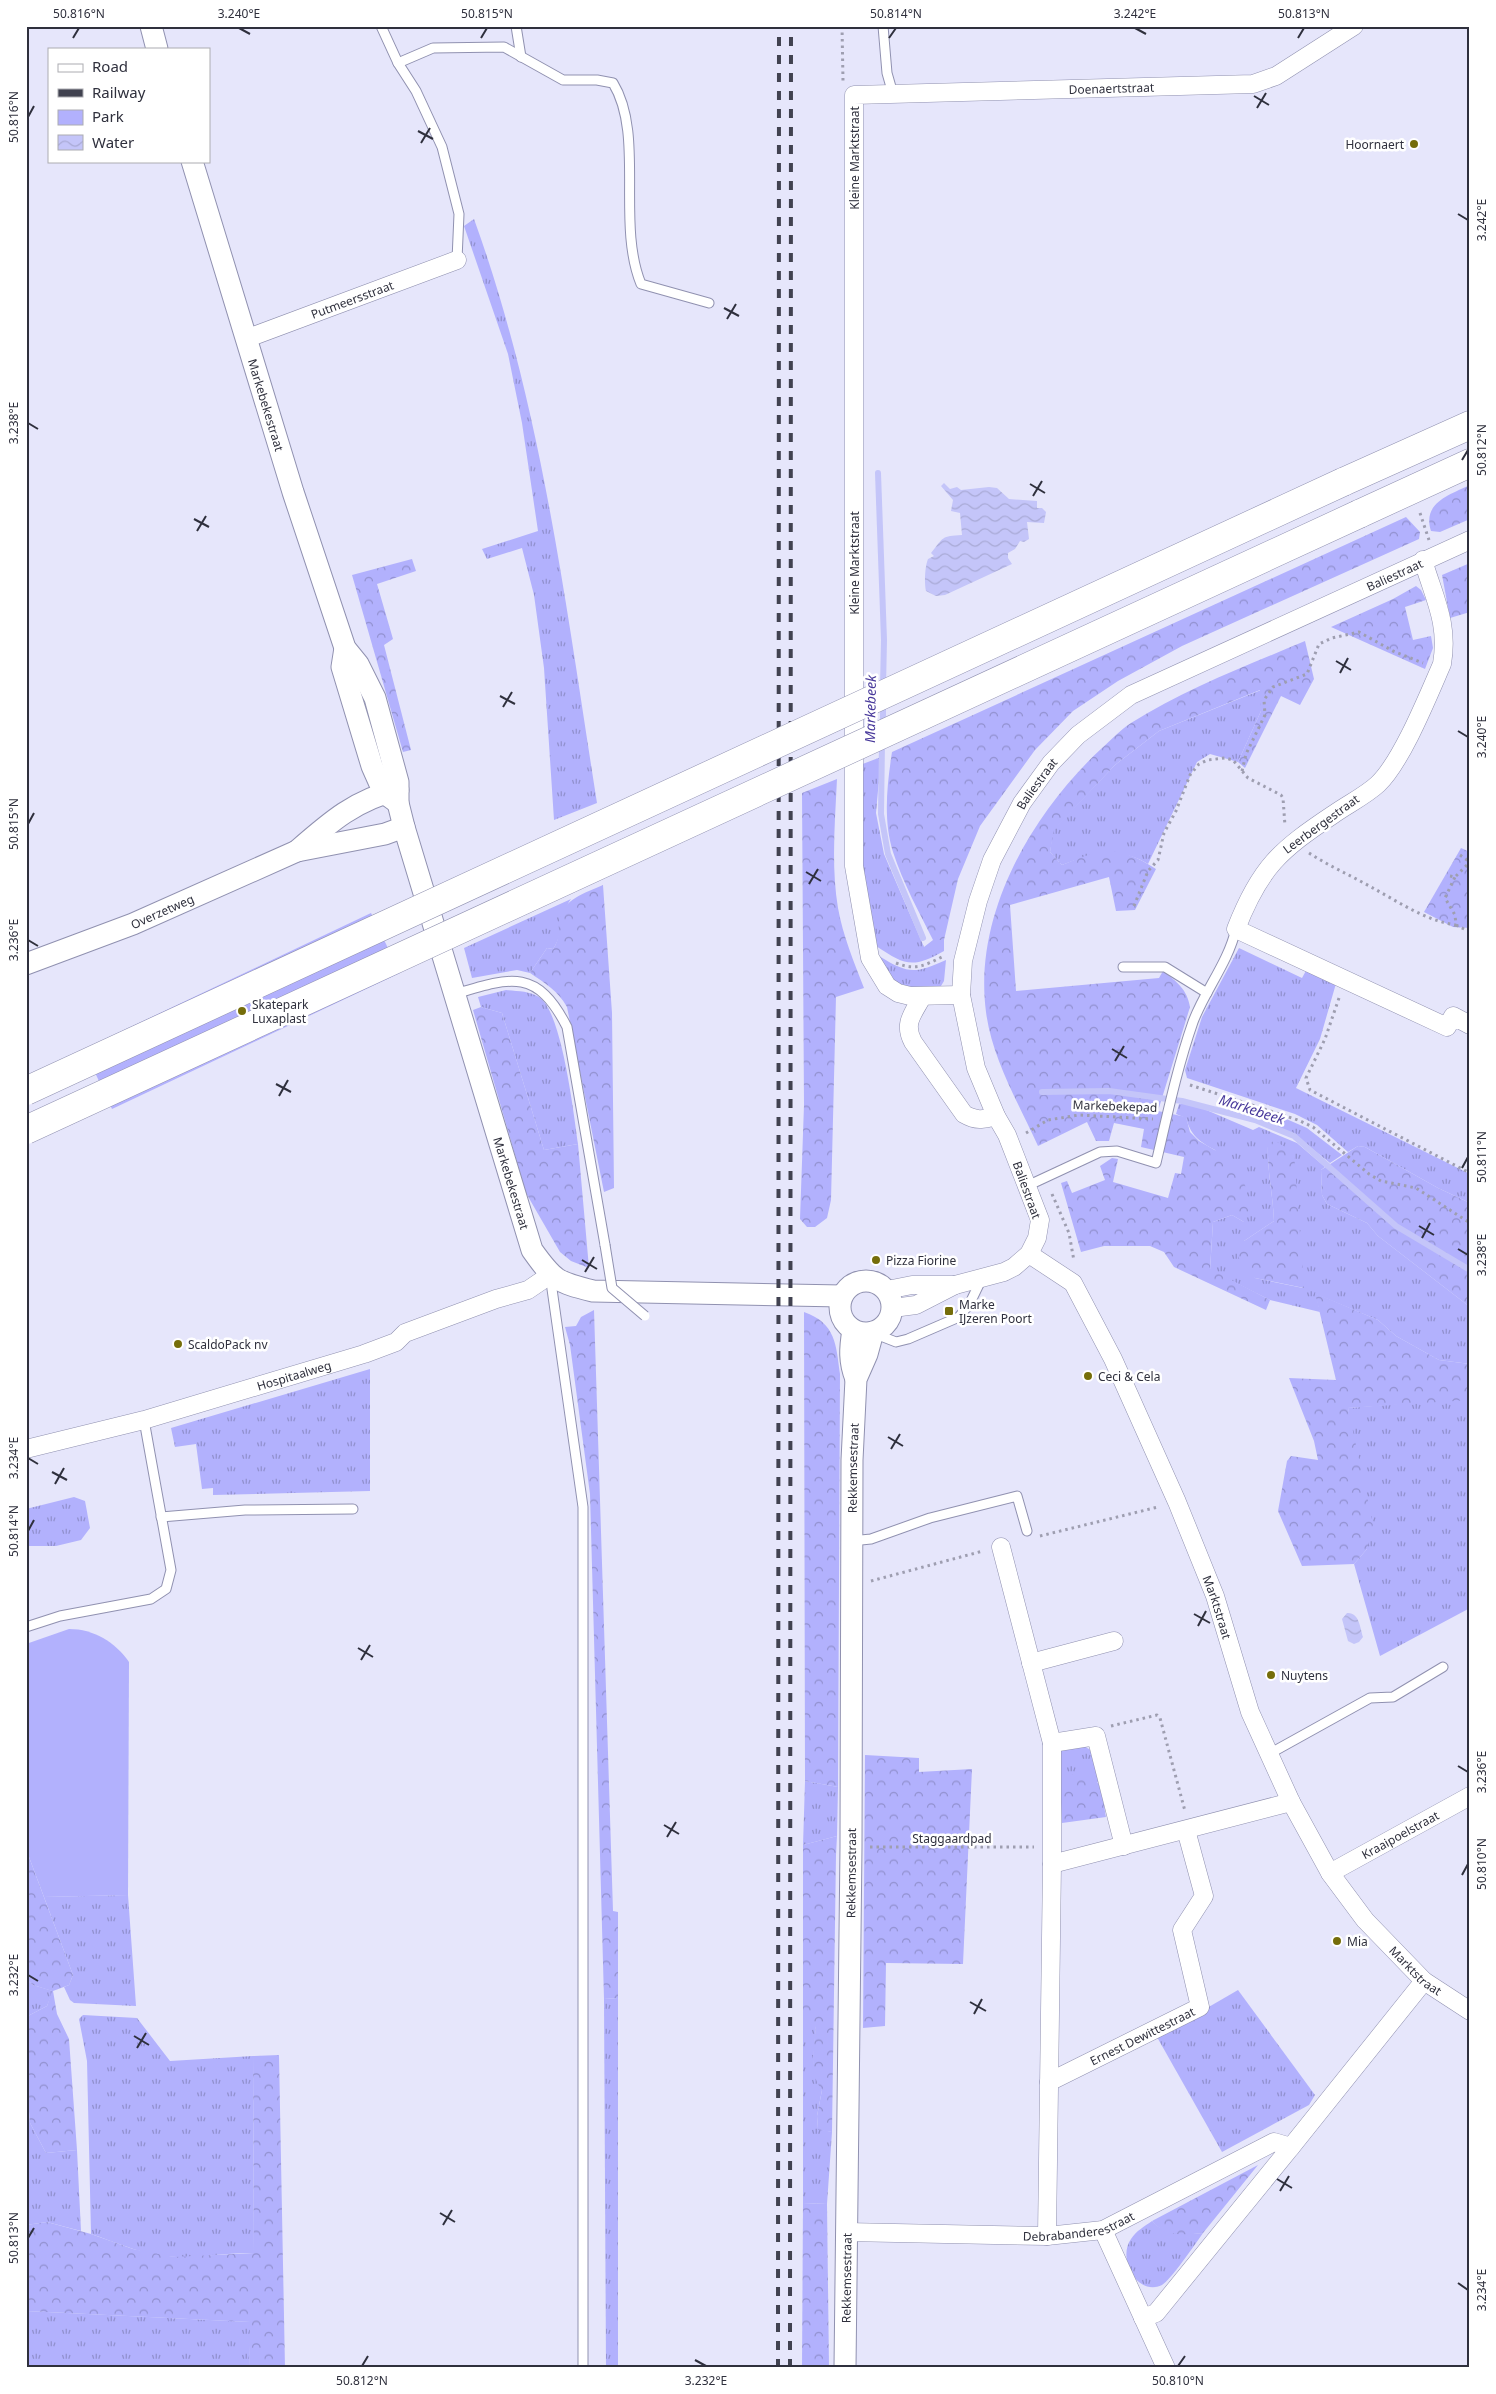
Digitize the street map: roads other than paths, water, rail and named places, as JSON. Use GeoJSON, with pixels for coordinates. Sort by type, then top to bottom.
{"type":"FeatureCollection","features":[{"type":"Feature","properties":{"kind":"highway"},"geometry":{"type":"LineString","coordinates":[[26,1091],[1470,425]]}},
{"type":"Feature","properties":{"kind":"highway"},"geometry":{"type":"LineString","coordinates":[[26,1130],[1470,463]]}},
{"type":"Feature","properties":{"kind":"street"},"geometry":{"type":"LineString","coordinates":[[151,26],[157,48]]}},
{"type":"Feature","properties":{"kind":"street","name":"Doenaertstraat"},"geometry":{"type":"LineString","coordinates":[[854,95],[1253,84],[1276,76],[1354,26]]}},
{"type":"Feature","properties":{"kind":"street","name":"Kleine Marktstraat"},"geometry":{"type":"LineString","coordinates":[[854,95],[854,866],[870,958],[887,986],[898,993],[922,997],[954,995]]}},
{"type":"Feature","properties":{"kind":"street","name":"Markebekestraat"},"geometry":{"type":"LineString","coordinates":[[192,162],[248,338],[293,492],[345,648],[358,664],[375,698],[393,760],[393,796],[532,1250],[550,1275],[562,1284],[593,1292],[842,1296]]}},
{"type":"Feature","properties":{"kind":"street","name":"Putmeersstraat"},"geometry":{"type":"LineString","coordinates":[[248,338],[457,260]]}},
{"type":"Feature","properties":{"kind":"street","name":"Baliestraat"},"geometry":{"type":"LineString","coordinates":[[1029,1254],[1037,1238],[1040,1220],[1007,1135],[996,1116],[976,1068],[965,1022],[954,995],[978,901],[992,860],[1022,803],[1051,763],[1078,735],[1131,695],[1422,560],[1470,540]]}},
{"type":"Feature","properties":{"kind":"street","name":"Leerbergestraat"},"geometry":{"type":"LineString","coordinates":[[1236,929],[1258,880],[1277,857],[1304,834],[1377,785],[1388,773],[1439,672],[1442,664],[1446,634],[1422,560]]}},
{"type":"Feature","properties":{"kind":"street","name":"Overzetweg"},"geometry":{"type":"LineString","coordinates":[[297,851],[332,820],[372,796],[393,796]]}},
{"type":"Feature","properties":{"kind":"street","name":"Overzetweg"},"geometry":{"type":"LineString","coordinates":[[26,964],[133,924],[297,851],[385,834],[404,827]]}},
{"type":"Feature","properties":{"kind":"street"},"geometry":{"type":"LineString","coordinates":[[1236,929],[1447,1027],[1453,1016],[1470,1024]]}},
{"type":"Feature","properties":{"kind":"street"},"geometry":{"type":"LineString","coordinates":[[922,997],[909,1023],[908,1031],[913,1042],[964,1114],[973,1119],[982,1120],[996,1116]]}},
{"type":"Feature","properties":{"kind":"street"},"geometry":{"type":"LineString","coordinates":[[890,1299],[912,1285],[955,1285],[982,1278],[1014,1267],[1029,1254]]}},
{"type":"Feature","properties":{"kind":"street","name":"Marktstraat"},"geometry":{"type":"LineString","coordinates":[[1029,1254],[1072,1283],[1113,1359],[1177,1502],[1216,1596],[1250,1712],[1291,1802],[1330,1873],[1365,1920],[1424,1981],[1470,2011]]}},
{"type":"Feature","properties":{"kind":"street","name":"Hospitaalweg"},"geometry":{"type":"LineString","coordinates":[[26,1449],[144,1420],[372,1351],[396,1342],[405,1333],[496,1299],[528,1290],[550,1275]]}},
{"type":"Feature","properties":{"kind":"street"},"geometry":{"type":"LineString","coordinates":[[868,1280],[879,1283],[890,1299],[887,1324],[863,1331],[847,1325],[840,1312],[842,1296],[848,1287],[857,1281],[868,1280]]}},
{"type":"Feature","properties":{"kind":"street","name":"Rekkemsestraat"},"geometry":{"type":"LineString","coordinates":[[844,2368],[852,1847],[851,1541],[856,1379],[851,1366],[850,1351],[863,1331]]}},
{"type":"Feature","properties":{"kind":"street"},"geometry":{"type":"LineString","coordinates":[[1001,1546],[1052,1742],[1047,2236]]}},
{"type":"Feature","properties":{"kind":"street"},"geometry":{"type":"LineString","coordinates":[[1031,1663],[1114,1641]]}},
{"type":"Feature","properties":{"kind":"street"},"geometry":{"type":"LineString","coordinates":[[1052,1742],[1096,1736],[1124,1846]]}},
{"type":"Feature","properties":{"kind":"street","name":"Kraaipoelstraat"},"geometry":{"type":"LineString","coordinates":[[1330,1873],[1470,1796]]}},
{"type":"Feature","properties":{"kind":"street"},"geometry":{"type":"LineString","coordinates":[[1052,1855],[1124,1846],[1291,1802]]}},
{"type":"Feature","properties":{"kind":"street","name":"Ernest Dewittestraat"},"geometry":{"type":"LineString","coordinates":[[1049,2082],[1200,2007],[1182,1930],[1204,1896],[1188,1829]]}},
{"type":"Feature","properties":{"kind":"street"},"geometry":{"type":"LineString","coordinates":[[1143,2318],[1156,2313],[1424,1981]]}},
{"type":"Feature","properties":{"kind":"street","name":"Debrabanderestraat"},"geometry":{"type":"LineString","coordinates":[[846,2232],[1047,2236],[1104,2230],[1274,2142],[1291,2147]]}},
{"type":"Feature","properties":{"kind":"street"},"geometry":{"type":"LineString","coordinates":[[1104,2230],[1166,2368]]}},
{"type":"Feature","properties":{"kind":"lane"},"geometry":{"type":"LineString","coordinates":[[381,26],[398,63],[416,91],[442,147],[459,214],[457,260]]}},
{"type":"Feature","properties":{"kind":"lane"},"geometry":{"type":"LineString","coordinates":[[516,26],[521,57]]}},
{"type":"Feature","properties":{"kind":"lane"},"geometry":{"type":"LineString","coordinates":[[883,26],[887,74],[893,94]]}},
{"type":"Feature","properties":{"kind":"lane"},"geometry":{"type":"LineString","coordinates":[[398,63],[433,48],[504,47],[563,80],[597,80],[613,83],[622,98],[628,150],[628,228],[634,267],[641,284],[709,303]]}},
{"type":"Feature","properties":{"kind":"lane","name":"Markebekepad"},"geometry":{"type":"LineString","coordinates":[[1027,1186],[1100,1152],[1118,1151],[1156,1163],[1175,1085],[1194,1021],[1233,946],[1236,929]]}},
{"type":"Feature","properties":{"kind":"lane"},"geometry":{"type":"LineString","coordinates":[[1124,967],[1165,967],[1207,993]]}},
{"type":"Feature","properties":{"kind":"lane"},"geometry":{"type":"LineString","coordinates":[[454,994],[500,982],[517,982],[534,985],[546,994],[556,1006],[566,1027],[612,1288],[645,1316]]}},
{"type":"Feature","properties":{"kind":"lane"},"geometry":{"type":"LineString","coordinates":[[550,1275],[583,1507],[583,2368]]}},
{"type":"Feature","properties":{"kind":"lane"},"geometry":{"type":"LineString","coordinates":[[863,1331],[896,1342],[908,1339],[959,1317],[970,1303],[982,1278]]}},
{"type":"Feature","properties":{"kind":"lane"},"geometry":{"type":"LineString","coordinates":[[26,1627],[60,1616],[151,1599],[166,1589],[171,1570],[144,1420]]}},
{"type":"Feature","properties":{"kind":"lane"},"geometry":{"type":"LineString","coordinates":[[851,1541],[871,1539],[930,1518],[1018,1496],[1027,1531]]}},
{"type":"Feature","properties":{"kind":"lane"},"geometry":{"type":"LineString","coordinates":[[161,1517],[245,1510],[353,1509]]}},
{"type":"Feature","properties":{"kind":"lane"},"geometry":{"type":"LineString","coordinates":[[1269,1754],[1370,1698],[1393,1697],[1443,1667]]}},
{"type":"Feature","properties":{"kind":"water"},"geometry":{"type":"Polygon","coordinates":[[[944,483],[950,489],[957,487],[961,490],[997,488],[1009,499],[1037,501],[1037,508],[1042,508],[1046,512],[1044,523],[1027,522],[1029,539],[1024,542],[1020,541],[1015,549],[1008,553],[1008,558],[1012,564],[945,595],[936,596],[926,591],[925,575],[928,559],[934,556],[931,553],[944,538],[962,535],[960,513],[951,511],[953,500],[941,486],[944,483]]]}},
{"type":"Feature","properties":{"kind":"water"},"geometry":{"type":"Polygon","coordinates":[[[1347,1613],[1351,1613],[1357,1618],[1363,1637],[1354,1644],[1348,1641],[1342,1619],[1347,1613]]]}},
{"type":"Feature","properties":{"kind":"waterway","name":"Markebeek"},"geometry":{"type":"LineString","coordinates":[[878,473],[884,640],[883,687]]}},
{"type":"Feature","properties":{"kind":"waterway","name":"Markebeek"},"geometry":{"type":"LineString","coordinates":[[883,702],[883,727]]}},
{"type":"Feature","properties":{"kind":"waterway","name":"Markebeek"},"geometry":{"type":"LineString","coordinates":[[882,742],[881,814],[888,854],[923,938]]}},
{"type":"Feature","properties":{"kind":"waterway","name":"Markebeek"},"geometry":{"type":"LineString","coordinates":[[1042,1092],[1109,1091],[1182,1101],[1255,1120],[1294,1136],[1396,1226],[1470,1270]]}},
{"type":"Feature","properties":{"kind":"railway"},"geometry":{"type":"LineString","coordinates":[[778,2368],[779,26]]}},
{"type":"Feature","properties":{"kind":"railway"},"geometry":{"type":"LineString","coordinates":[[790,2368],[791,26]]}},
{"type":"Feature","properties":{"kind":"place","name":"Hoornaert"},"geometry":{"type":"Point","coordinates":[1414,144]}},
{"type":"Feature","properties":{"kind":"place","name":"Skatepark Luxaplast"},"geometry":{"type":"Point","coordinates":[242,1011]}},
{"type":"Feature","properties":{"kind":"place","name":"Pizza Fiorine"},"geometry":{"type":"Point","coordinates":[876,1260]}},
{"type":"Feature","properties":{"kind":"place","name":"Marke IJzeren Poort"},"geometry":{"type":"Point","coordinates":[949,1311]}},
{"type":"Feature","properties":{"kind":"place","name":"ScaldoPack nv"},"geometry":{"type":"Point","coordinates":[178,1344]}},
{"type":"Feature","properties":{"kind":"place","name":"Ceci & Cela"},"geometry":{"type":"Point","coordinates":[1088,1376]}},
{"type":"Feature","properties":{"kind":"place","name":"Nuytens"},"geometry":{"type":"Point","coordinates":[1271,1675]}},
{"type":"Feature","properties":{"kind":"place","name":"Mia"},"geometry":{"type":"Point","coordinates":[1337,1941]}}]}
